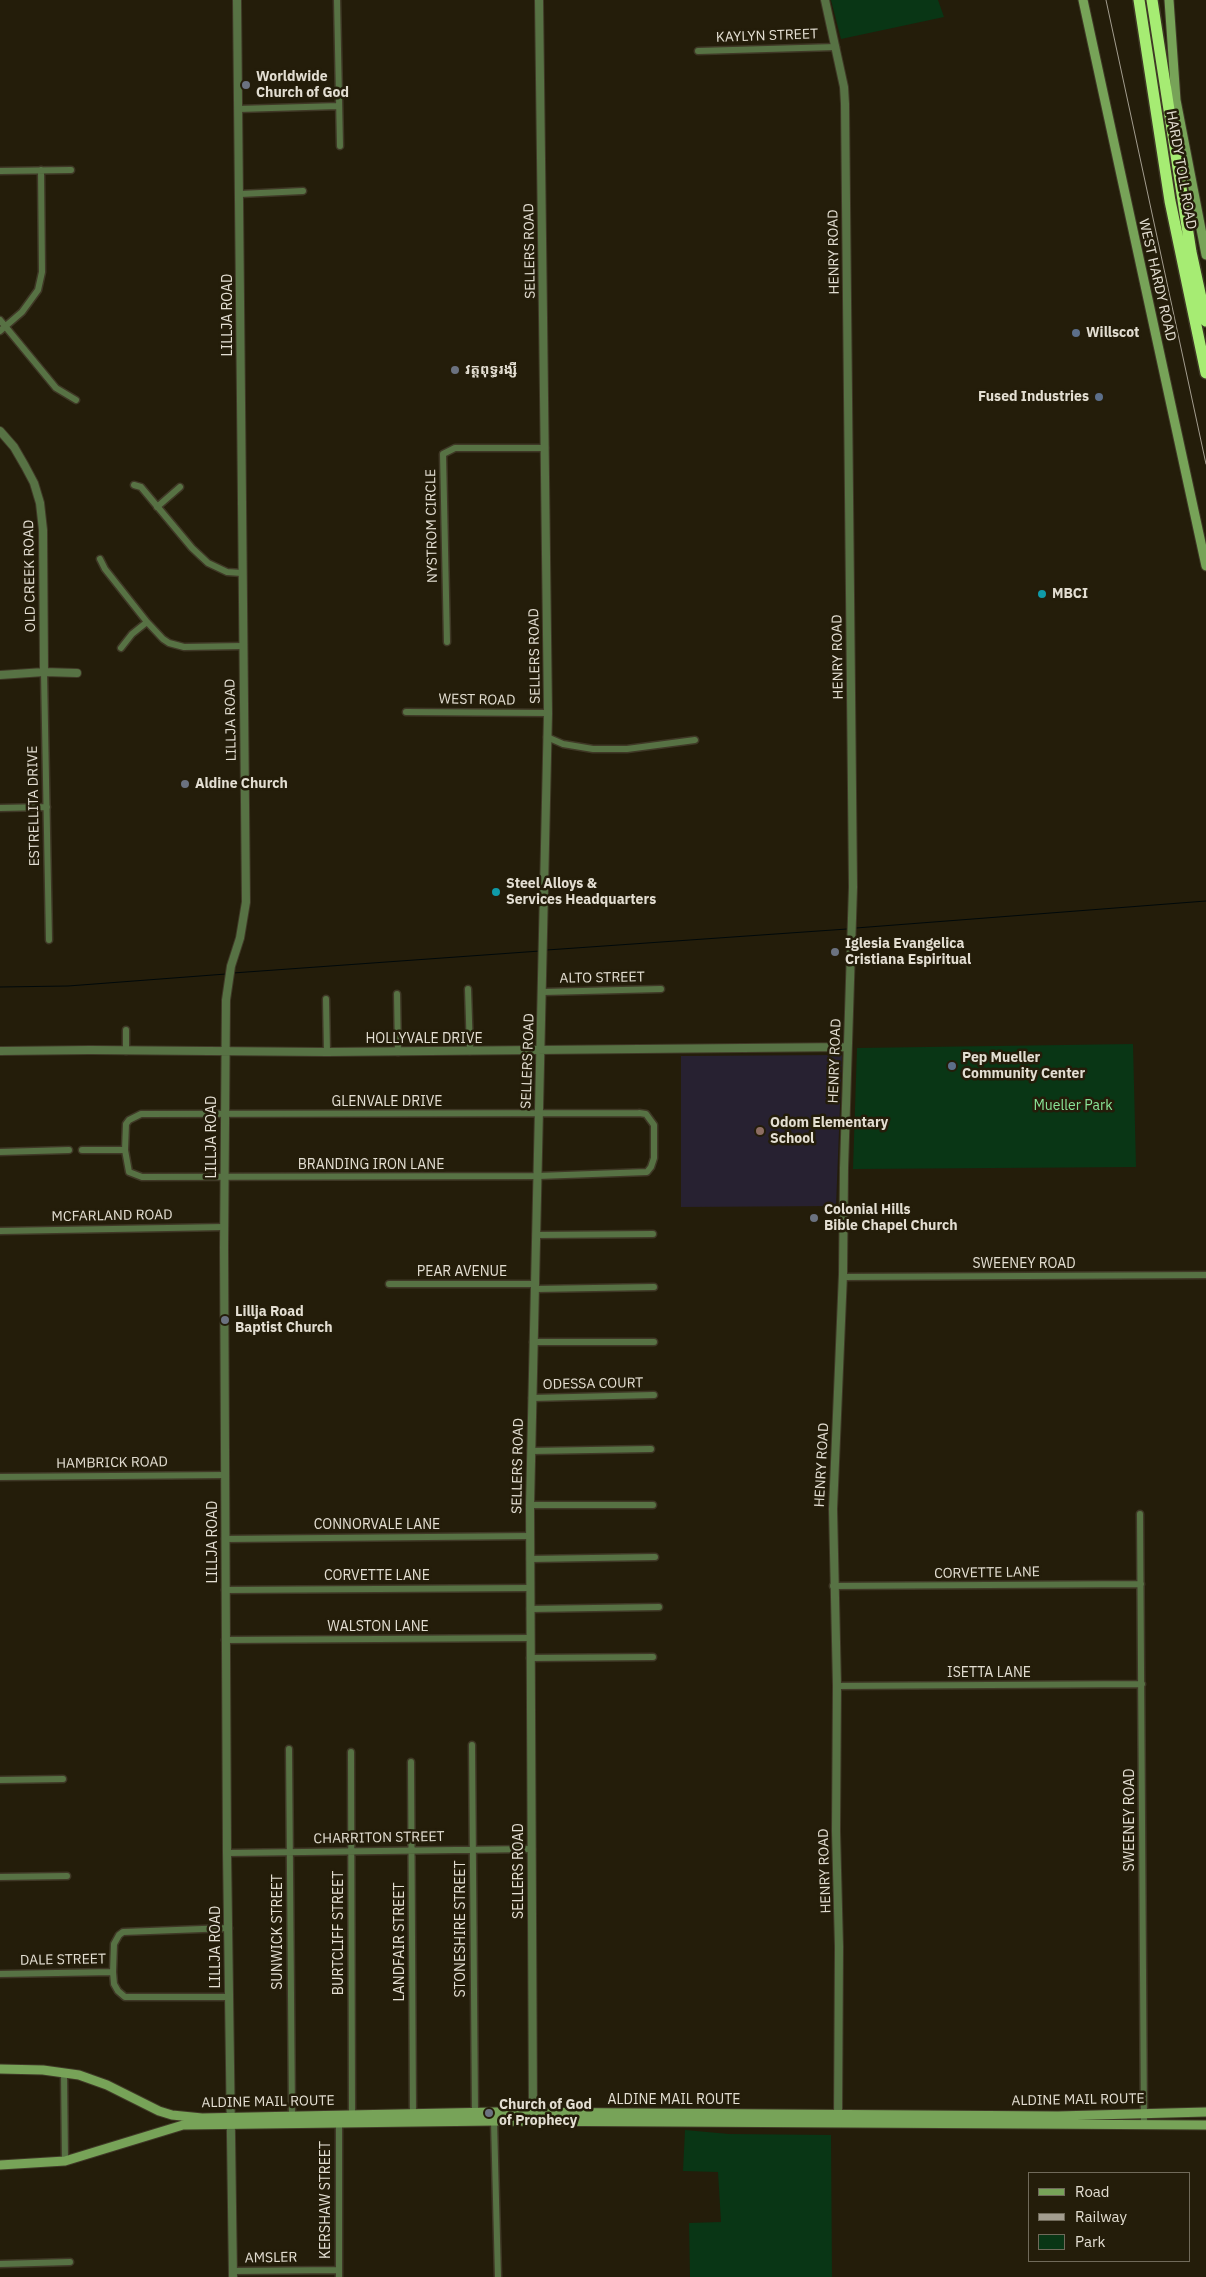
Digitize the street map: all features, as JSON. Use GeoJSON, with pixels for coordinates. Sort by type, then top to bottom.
{"type":"FeatureCollection","features":[{"type":"Feature","properties":{"kind":"highway","name":"HARDY TOLL ROAD"},"geometry":{"type":"LineString","coordinates":[[1139,0],[1170,201],[1206,373]]}},
{"type":"Feature","properties":{"kind":"highway","name":"HARDY TOLL ROAD"},"geometry":{"type":"LineString","coordinates":[[1152,0],[1191,252],[1206,321]]}},
{"type":"Feature","properties":{"kind":"main road","name":"WEST HARDY ROAD"},"geometry":{"type":"LineString","coordinates":[[1083,0],[1206,566]]}},
{"type":"Feature","properties":{"kind":"main road"},"geometry":{"type":"LineString","coordinates":[[1169,0],[1176,100],[1206,255]]}},
{"type":"Feature","properties":{"kind":"main road","name":"ALDINE MAIL ROUTE"},"geometry":{"type":"LineString","coordinates":[[0,2069],[26,2069],[64,2073],[107,2085],[159,2111],[172,2115],[230,2120],[338,2123],[475,2113],[533,2118],[1024,2120],[1144,2125],[1206,2125]]}},
{"type":"Feature","properties":{"kind":"main road","name":"ALDINE MAIL ROUTE"},"geometry":{"type":"LineString","coordinates":[[1024,2120],[1108,2113],[1206,2112]]}},
{"type":"Feature","properties":{"kind":"main road"},"geometry":{"type":"LineString","coordinates":[[1108,2113],[1109,2124]]}},
{"type":"Feature","properties":{"kind":"main road","name":"ALDINE MAIL ROUTE"},"geometry":{"type":"LineString","coordinates":[[0,2165],[40,2164],[65,2160],[89,2155],[166,2129],[230,2120],[352,2114],[494,2122],[533,2118]]}},
{"type":"Feature","properties":{"kind":"street","name":"LILLJA ROAD"},"geometry":{"type":"LineString","coordinates":[[233,2274],[225,1640],[224,1115],[228,979],[246,911],[237,0]]}},
{"type":"Feature","properties":{"kind":"street"},"geometry":{"type":"LineString","coordinates":[[337,0],[340,146]]}},
{"type":"Feature","properties":{"kind":"street","name":"SELLERS ROAD"},"geometry":{"type":"LineString","coordinates":[[533,2118],[530,1505],[548,737],[539,0]]}},
{"type":"Feature","properties":{"kind":"street","name":"HENRY ROAD"},"geometry":{"type":"LineString","coordinates":[[825,0],[844,87],[845,116],[853,921],[847,1047],[843,1277],[833,1509],[833,1586],[837,1686],[838,2120]]}},
{"type":"Feature","properties":{"kind":"street","name":"KAYLYN STREET"},"geometry":{"type":"LineString","coordinates":[[698,51],[836,47]]}},
{"type":"Feature","properties":{"kind":"street"},"geometry":{"type":"LineString","coordinates":[[238,109],[339,106]]}},
{"type":"Feature","properties":{"kind":"street"},"geometry":{"type":"LineString","coordinates":[[0,170],[71,170]]}},
{"type":"Feature","properties":{"kind":"street"},"geometry":{"type":"LineString","coordinates":[[3,329],[31,302],[38,290],[42,272],[41,170]]}},
{"type":"Feature","properties":{"kind":"street"},"geometry":{"type":"LineString","coordinates":[[240,194],[303,192]]}},
{"type":"Feature","properties":{"kind":"street"},"geometry":{"type":"LineString","coordinates":[[0,320],[3,329],[56,388],[76,400]]}},
{"type":"Feature","properties":{"kind":"street","name":"OLD CREEK ROAD"},"geometry":{"type":"LineString","coordinates":[[0,431],[22,460],[34,483],[40,503],[44,530],[44,672]]}},
{"type":"Feature","properties":{"kind":"street","name":"NYSTROM CIRCLE"},"geometry":{"type":"LineString","coordinates":[[447,642],[443,454],[455,448],[545,448]]}},
{"type":"Feature","properties":{"kind":"street"},"geometry":{"type":"LineString","coordinates":[[134,485],[141,487],[208,563],[227,572],[242,573]]}},
{"type":"Feature","properties":{"kind":"street"},"geometry":{"type":"LineString","coordinates":[[157,506],[180,487]]}},
{"type":"Feature","properties":{"kind":"street"},"geometry":{"type":"LineString","coordinates":[[100,559],[104,569],[162,639],[174,646],[243,646]]}},
{"type":"Feature","properties":{"kind":"street"},"geometry":{"type":"LineString","coordinates":[[121,648],[132,634],[147,622]]}},
{"type":"Feature","properties":{"kind":"street"},"geometry":{"type":"LineString","coordinates":[[0,675],[44,672],[77,673]]}},
{"type":"Feature","properties":{"kind":"street","name":"ESTRELLITA DRIVE"},"geometry":{"type":"LineString","coordinates":[[44,672],[49,940]]}},
{"type":"Feature","properties":{"kind":"street","name":"WEST ROAD"},"geometry":{"type":"LineString","coordinates":[[406,712],[548,713]]}},
{"type":"Feature","properties":{"kind":"street"},"geometry":{"type":"LineString","coordinates":[[548,737],[563,744],[593,749],[626,749],[694,740]]}},
{"type":"Feature","properties":{"kind":"street"},"geometry":{"type":"LineString","coordinates":[[0,808],[47,807]]}},
{"type":"Feature","properties":{"kind":"street"},"geometry":{"type":"LineString","coordinates":[[468,989],[470,1051]]}},
{"type":"Feature","properties":{"kind":"street","name":"ALTO STREET"},"geometry":{"type":"LineString","coordinates":[[542,992],[661,989]]}},
{"type":"Feature","properties":{"kind":"street"},"geometry":{"type":"LineString","coordinates":[[397,994],[398,1052]]}},
{"type":"Feature","properties":{"kind":"street"},"geometry":{"type":"LineString","coordinates":[[326,999],[327,1052]]}},
{"type":"Feature","properties":{"kind":"street"},"geometry":{"type":"LineString","coordinates":[[126,1030],[126,1051]]}},
{"type":"Feature","properties":{"kind":"street","name":"HOLLYVALE DRIVE"},"geometry":{"type":"LineString","coordinates":[[0,1051],[90,1050],[225,1053],[601,1051],[668,1048],[847,1047]]}},
{"type":"Feature","properties":{"kind":"street","name":"GLENVALE DRIVE"},"geometry":{"type":"LineString","coordinates":[[125,1150],[126,1124],[129,1120],[141,1114],[646,1114],[654,1125],[654,1143]]}},
{"type":"Feature","properties":{"kind":"street","name":"BRANDING IRON LANE"},"geometry":{"type":"LineString","coordinates":[[125,1150],[129,1172],[136,1176],[224,1178],[538,1176],[647,1172],[654,1158],[654,1143]]}},
{"type":"Feature","properties":{"kind":"street"},"geometry":{"type":"LineString","coordinates":[[0,1152],[69,1150]]}},
{"type":"Feature","properties":{"kind":"street"},"geometry":{"type":"LineString","coordinates":[[82,1150],[125,1150]]}},
{"type":"Feature","properties":{"kind":"street","name":"MCFARLAND ROAD"},"geometry":{"type":"LineString","coordinates":[[0,1230],[224,1227]]}},
{"type":"Feature","properties":{"kind":"street"},"geometry":{"type":"LineString","coordinates":[[536,1235],[653,1234]]}},
{"type":"Feature","properties":{"kind":"street","name":"SWEENEY ROAD"},"geometry":{"type":"LineString","coordinates":[[843,1277],[1206,1275]]}},
{"type":"Feature","properties":{"kind":"street","name":"PEAR AVENUE"},"geometry":{"type":"LineString","coordinates":[[389,1284],[654,1287]]}},
{"type":"Feature","properties":{"kind":"street"},"geometry":{"type":"LineString","coordinates":[[533,1342],[654,1342]]}},
{"type":"Feature","properties":{"kind":"street","name":"ODESSA COURT"},"geometry":{"type":"LineString","coordinates":[[532,1398],[654,1395]]}},
{"type":"Feature","properties":{"kind":"street"},"geometry":{"type":"LineString","coordinates":[[531,1452],[651,1450]]}},
{"type":"Feature","properties":{"kind":"street","name":"HAMBRICK ROAD"},"geometry":{"type":"LineString","coordinates":[[0,1477],[225,1475]]}},
{"type":"Feature","properties":{"kind":"street"},"geometry":{"type":"LineString","coordinates":[[530,1505],[653,1504]]}},
{"type":"Feature","properties":{"kind":"street","name":"SWEENEY ROAD"},"geometry":{"type":"LineString","coordinates":[[1140,1514],[1144,2125]]}},
{"type":"Feature","properties":{"kind":"street","name":"CONNORVALE LANE"},"geometry":{"type":"LineString","coordinates":[[225,1539],[530,1536]]}},
{"type":"Feature","properties":{"kind":"street"},"geometry":{"type":"LineString","coordinates":[[530,1559],[655,1558]]}},
{"type":"Feature","properties":{"kind":"street","name":"CORVETTE LANE"},"geometry":{"type":"LineString","coordinates":[[833,1586],[1141,1584]]}},
{"type":"Feature","properties":{"kind":"street","name":"CORVETTE LANE"},"geometry":{"type":"LineString","coordinates":[[225,1590],[530,1588]]}},
{"type":"Feature","properties":{"kind":"street"},"geometry":{"type":"LineString","coordinates":[[530,1609],[659,1607]]}},
{"type":"Feature","properties":{"kind":"street","name":"WALSTON LANE"},"geometry":{"type":"LineString","coordinates":[[225,1640],[530,1638]]}},
{"type":"Feature","properties":{"kind":"street"},"geometry":{"type":"LineString","coordinates":[[530,1658],[653,1657]]}},
{"type":"Feature","properties":{"kind":"street","name":"ISETTA LANE"},"geometry":{"type":"LineString","coordinates":[[837,1686],[1142,1684]]}},
{"type":"Feature","properties":{"kind":"street","name":"STONESHIRE STREET"},"geometry":{"type":"LineString","coordinates":[[472,1745],[475,2113]]}},
{"type":"Feature","properties":{"kind":"street","name":"SUNWICK STREET"},"geometry":{"type":"LineString","coordinates":[[289,1749],[292,2116]]}},
{"type":"Feature","properties":{"kind":"street","name":"BURTCLIFF STREET"},"geometry":{"type":"LineString","coordinates":[[351,1752],[352,2114]]}},
{"type":"Feature","properties":{"kind":"street","name":"LANDFAIR STREET"},"geometry":{"type":"LineString","coordinates":[[411,1762],[414,2118]]}},
{"type":"Feature","properties":{"kind":"street"},"geometry":{"type":"LineString","coordinates":[[0,1780],[63,1779]]}},
{"type":"Feature","properties":{"kind":"street","name":"CHARRITON STREET"},"geometry":{"type":"LineString","coordinates":[[227,1853],[532,1849]]}},
{"type":"Feature","properties":{"kind":"street"},"geometry":{"type":"LineString","coordinates":[[0,1877],[68,1876]]}},
{"type":"Feature","properties":{"kind":"street"},"geometry":{"type":"LineString","coordinates":[[113,1972],[114,1944],[123,1932],[228,1928]]}},
{"type":"Feature","properties":{"kind":"street","name":"DALE STREET"},"geometry":{"type":"LineString","coordinates":[[0,1974],[113,1972],[114,1984],[125,1997],[229,1997]]}},
{"type":"Feature","properties":{"kind":"street"},"geometry":{"type":"LineString","coordinates":[[64,2073],[65,2160]]}},
{"type":"Feature","properties":{"kind":"street"},"geometry":{"type":"LineString","coordinates":[[494,2122],[498,2277]]}},
{"type":"Feature","properties":{"kind":"street","name":"KERSHAW STREET"},"geometry":{"type":"LineString","coordinates":[[338,2123],[339,2274]]}},
{"type":"Feature","properties":{"kind":"street"},"geometry":{"type":"LineString","coordinates":[[0,2264],[70,2262]]}},
{"type":"Feature","properties":{"kind":"street","name":"AMSLER"},"geometry":{"type":"LineString","coordinates":[[233,2274],[339,2274]]}},
{"type":"Feature","properties":{"kind":"shaded area","name":"Odom Elementary School"},"geometry":{"type":"Polygon","coordinates":[[[842,1055],[836,1206],[681,1207],[681,1056],[842,1055]]]}},
{"type":"Feature","properties":{"kind":"green space"},"geometry":{"type":"Polygon","coordinates":[[[831,0],[938,0],[944,17],[841,39],[831,0]]]}},
{"type":"Feature","properties":{"kind":"green space","name":"Mueller Park"},"geometry":{"type":"Polygon","coordinates":[[[1133,1044],[1136,1167],[853,1169],[857,1048],[1133,1044]]]}},
{"type":"Feature","properties":{"kind":"green space"},"geometry":{"type":"Polygon","coordinates":[[[685,2130],[729,2134],[831,2135],[832,2277],[690,2277],[689,2223],[721,2222],[718,2172],[683,2171],[685,2130]]]}},
{"type":"Feature","properties":{"kind":"waterway"},"geometry":{"type":"LineString","coordinates":[[856,928],[1206,901]]}},
{"type":"Feature","properties":{"kind":"waterway"},"geometry":{"type":"LineString","coordinates":[[547,950],[847,929]]}},
{"type":"Feature","properties":{"kind":"waterway"},"geometry":{"type":"LineString","coordinates":[[233,973],[540,951]]}},
{"type":"Feature","properties":{"kind":"waterway"},"geometry":{"type":"LineString","coordinates":[[0,987],[68,986],[226,974]]}},
{"type":"Feature","properties":{"kind":"railway"},"geometry":{"type":"LineString","coordinates":[[1106,0],[1206,464]]}},
{"type":"Feature","properties":{"kind":"place","name":"Worldwide Church of God"},"geometry":{"type":"Point","coordinates":[246,85]}},
{"type":"Feature","properties":{"kind":"place","name":"Willscot"},"geometry":{"type":"Point","coordinates":[1076,333]}},
{"type":"Feature","properties":{"kind":"place","name":"វត្តពុទ្ធរង្សី"},"geometry":{"type":"Point","coordinates":[455,370]}},
{"type":"Feature","properties":{"kind":"place","name":"Fused Industries"},"geometry":{"type":"Point","coordinates":[1099,397]}},
{"type":"Feature","properties":{"kind":"place","name":"MBCI"},"geometry":{"type":"Point","coordinates":[1042,594]}},
{"type":"Feature","properties":{"kind":"place","name":"Aldine Church"},"geometry":{"type":"Point","coordinates":[185,784]}},
{"type":"Feature","properties":{"kind":"place","name":"Steel Alloys & Services Headquarters"},"geometry":{"type":"Point","coordinates":[496,892]}},
{"type":"Feature","properties":{"kind":"place","name":"Iglesia Evangelica Cristiana Espiritual"},"geometry":{"type":"Point","coordinates":[835,952]}},
{"type":"Feature","properties":{"kind":"place","name":"Pep Mueller Community Center"},"geometry":{"type":"Point","coordinates":[952,1066]}},
{"type":"Feature","properties":{"kind":"place","name":"Odom Elementary School"},"geometry":{"type":"Point","coordinates":[760,1131]}},
{"type":"Feature","properties":{"kind":"place","name":"Colonial Hills Bible Chapel Church"},"geometry":{"type":"Point","coordinates":[814,1218]}},
{"type":"Feature","properties":{"kind":"place","name":"Lillja Road Baptist Church"},"geometry":{"type":"Point","coordinates":[225,1320]}},
{"type":"Feature","properties":{"kind":"place","name":"Church of God of Prophecy"},"geometry":{"type":"Point","coordinates":[489,2113]}}]}
